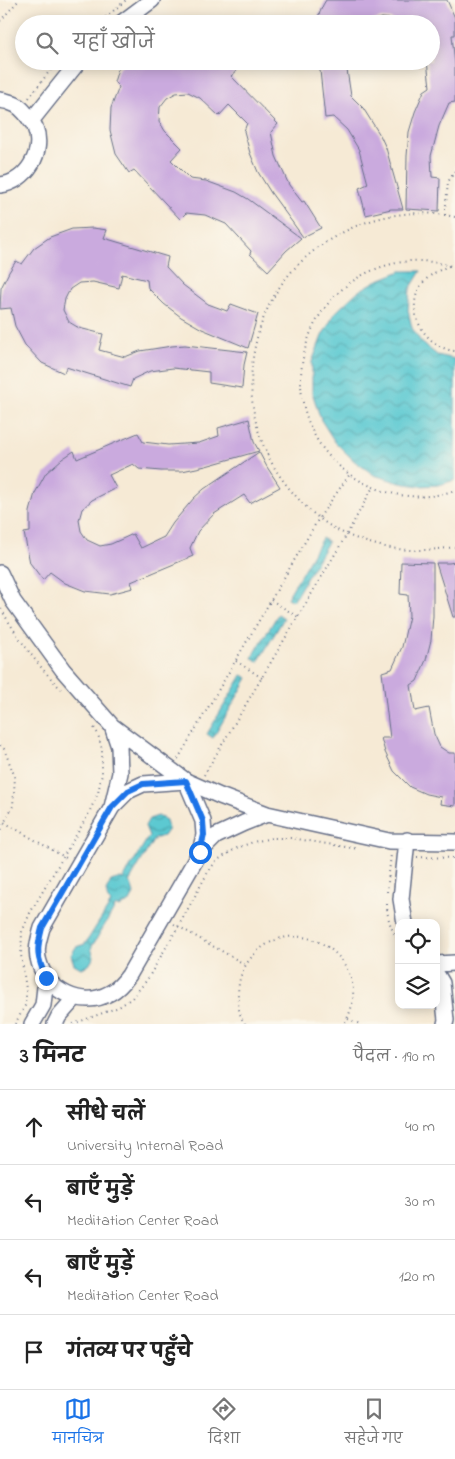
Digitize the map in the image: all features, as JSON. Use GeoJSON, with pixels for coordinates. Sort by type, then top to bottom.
{"type":"FeatureCollection","features":[{"type":"Feature","properties":{"kind":"lane"},"geometry":{"type":"LineString","coordinates":[[132,15],[152,0]]}},
{"type":"Feature","properties":{"kind":"lane"},"geometry":{"type":"LineString","coordinates":[[31,121],[72,70]]}},
{"type":"Feature","properties":{"kind":"lane"},"geometry":{"type":"LineString","coordinates":[[0,100],[12,103],[24,111],[35,127],[38,144],[34,161],[26,173],[9,184],[0,185]]}},
{"type":"Feature","properties":{"kind":"lane"},"geometry":{"type":"LineString","coordinates":[[0,573],[13,601],[63,670],[112,726],[192,783],[267,814],[389,841],[455,842]]}},
{"type":"Feature","properties":{"kind":"lane"},"geometry":{"type":"LineString","coordinates":[[112,726],[118,747],[120,773],[112,807]]}},
{"type":"Feature","properties":{"kind":"lane"},"geometry":{"type":"LineString","coordinates":[[192,783],[143,784],[128,791],[112,807],[42,928],[37,945],[38,961],[46,978],[53,986],[68,995],[90,999],[109,994],[123,983],[200,852],[216,836],[267,814]]}},
{"type":"Feature","properties":{"kind":"lane"},"geometry":{"type":"LineString","coordinates":[[192,783],[203,821],[204,835],[200,852]]}},
{"type":"Feature","properties":{"kind":"lane"},"geometry":{"type":"LineString","coordinates":[[404,919],[398,855],[407,840]]}},
{"type":"Feature","properties":{"kind":"lane"},"geometry":{"type":"LineString","coordinates":[[440,964],[455,963]]}},
{"type":"Feature","properties":{"kind":"lane"},"geometry":{"type":"LineString","coordinates":[[32,1024],[43,1006],[46,978]]}},
{"type":"Feature","properties":{"kind":"lane"},"geometry":{"type":"LineString","coordinates":[[440,979],[449,995],[445,1024]]}},
{"type":"Feature","properties":{"kind":"lane"},"geometry":{"type":"LineString","coordinates":[[54,1024],[60,1016],[68,995]]}},
{"type":"Feature","properties":{"kind":"path"},"geometry":{"type":"LineString","coordinates":[[0,21],[19,0]]}},
{"type":"Feature","properties":{"kind":"path"},"geometry":{"type":"LineString","coordinates":[[108,15],[126,0]]}},
{"type":"Feature","properties":{"kind":"path"},"geometry":{"type":"LineString","coordinates":[[24,99],[29,98],[51,70]]}},
{"type":"Feature","properties":{"kind":"path"},"geometry":{"type":"LineString","coordinates":[[446,215],[448,182],[455,171]]}},
{"type":"Feature","properties":{"kind":"path"},"geometry":{"type":"LineString","coordinates":[[455,218],[446,215],[410,213],[376,219],[352,227],[320,245],[295,268],[278,290],[262,320],[253,352],[250,387],[255,422],[264,450],[283,482],[305,507],[319,518],[332,527],[358,539],[396,549],[426,551],[455,547]]}},
{"type":"Feature","properties":{"kind":"path"},"geometry":{"type":"LineString","coordinates":[[455,267],[430,261],[411,261],[388,265],[348,284],[325,307],[308,337],[302,360],[300,387],[304,410],[316,438],[326,453],[343,470],[359,481],[403,496],[427,496],[455,490]]}},
{"type":"Feature","properties":{"kind":"path"},"geometry":{"type":"LineString","coordinates":[[450,266],[436,271],[424,281],[417,292],[415,310],[423,332],[435,343],[448,350],[455,351]]}},
{"type":"Feature","properties":{"kind":"path"},"geometry":{"type":"LineString","coordinates":[[172,770],[319,518],[350,474]]}},
{"type":"Feature","properties":{"kind":"path"},"geometry":{"type":"LineString","coordinates":[[192,783],[262,678],[373,487]]}},
{"type":"Feature","properties":{"kind":"path"},"geometry":{"type":"LineString","coordinates":[[271,600],[298,617]]}},
{"type":"Feature","properties":{"kind":"path"},"geometry":{"type":"LineString","coordinates":[[0,607],[22,642],[45,673],[64,692]]}},
{"type":"Feature","properties":{"kind":"path"},"geometry":{"type":"LineString","coordinates":[[236,661],[262,678]]}},
{"type":"Feature","properties":{"kind":"path"},"geometry":{"type":"LineString","coordinates":[[15,1024],[26,1004],[26,988],[21,955],[22,932],[30,913],[88,815],[98,792],[102,774],[102,750],[98,734],[93,726]]}},
{"type":"Feature","properties":{"kind":"path"},"geometry":{"type":"LineString","coordinates":[[0,745],[4,749],[15,777],[13,806],[0,831]]}},
{"type":"Feature","properties":{"kind":"path"},"geometry":{"type":"LineString","coordinates":[[0,820],[78,865]]}},
{"type":"Feature","properties":{"kind":"path"},"geometry":{"type":"LineString","coordinates":[[73,1024],[119,1007],[132,998],[147,980],[208,872],[216,861],[237,848],[272,838],[291,838],[363,850]]}},
{"type":"Feature","properties":{"kind":"path"},"geometry":{"type":"LineString","coordinates":[[398,855],[455,858]]}},
{"type":"Feature","properties":{"kind":"path"},"geometry":{"type":"LineString","coordinates":[[162,918],[246,965]]}},
{"type":"Feature","properties":{"kind":"path"},"geometry":{"type":"LineString","coordinates":[[246,1024],[243,1021],[237,999],[240,976],[251,956],[268,943],[291,936],[313,939],[334,950],[348,969],[354,990],[350,1015],[344,1024]]}},
{"type":"Feature","properties":{"kind":"path"},"geometry":{"type":"LineString","coordinates":[[348,1018],[360,1024]]}},
{"type":"Feature","properties":{"kind":"water"},"geometry":{"type":"Polygon","coordinates":[[[401,271],[421,271],[410,289],[408,310],[412,328],[421,342],[437,355],[455,359],[455,480],[439,485],[419,486],[400,483],[374,475],[353,460],[335,442],[321,420],[312,392],[312,362],[322,336],[335,313],[357,292],[376,281],[401,271]]]}},
{"type":"Feature","properties":{"kind":"water"},"geometry":{"type":"Polygon","coordinates":[[[322,538],[328,542],[293,601],[287,598],[322,538]]]}},
{"type":"Feature","properties":{"kind":"water"},"geometry":{"type":"Polygon","coordinates":[[[278,614],[284,618],[258,662],[252,658],[278,614]]]}},
{"type":"Feature","properties":{"kind":"water"},"geometry":{"type":"Polygon","coordinates":[[[242,675],[248,678],[213,738],[207,734],[242,675]]]}},
{"type":"Feature","properties":{"kind":"water"},"geometry":{"type":"Polygon","coordinates":[[[158,816],[166,820],[168,829],[163,836],[154,839],[129,882],[134,894],[129,903],[119,907],[116,906],[91,948],[94,957],[89,965],[81,968],[74,964],[71,955],[76,947],[85,944],[111,903],[108,900],[106,891],[111,881],[123,879],[149,836],[145,826],[149,819],[158,816]]]}},
{"type":"Feature","properties":{"kind":"building"},"geometry":{"type":"Polygon","coordinates":[[[326,0],[447,0],[455,18],[455,35],[452,35],[455,65],[455,102],[449,103],[439,126],[431,156],[432,177],[440,178],[439,211],[406,209],[409,132],[424,91],[430,87],[428,70],[440,70],[440,15],[319,15],[326,0]]]}},
{"type":"Feature","properties":{"kind":"building"},"geometry":{"type":"Polygon","coordinates":[[[118,70],[238,70],[231,76],[278,124],[271,132],[276,156],[289,185],[302,202],[304,201],[321,228],[303,237],[271,193],[258,172],[250,153],[244,131],[247,123],[229,105],[219,116],[200,98],[188,92],[176,93],[167,98],[160,107],[159,121],[165,131],[182,148],[171,160],[190,179],[206,181],[236,192],[301,238],[268,271],[250,254],[251,251],[226,224],[205,215],[186,213],[180,219],[134,170],[129,173],[116,154],[110,130],[111,108],[119,87],[114,82],[118,70]]]}},
{"type":"Feature","properties":{"kind":"building"},"geometry":{"type":"Polygon","coordinates":[[[320,70],[347,70],[351,96],[363,108],[386,148],[403,209],[391,209],[366,215],[359,188],[368,184],[359,150],[347,130],[333,117],[325,118],[320,70]]]}},
{"type":"Feature","properties":{"kind":"building"},"geometry":{"type":"Polygon","coordinates":[[[93,228],[107,230],[104,238],[168,257],[166,267],[183,285],[208,304],[227,311],[231,304],[258,314],[248,348],[202,329],[181,317],[148,288],[147,280],[122,274],[119,288],[93,282],[79,283],[70,289],[65,299],[63,310],[69,322],[79,328],[103,334],[99,350],[125,357],[140,351],[185,345],[247,352],[242,388],[209,383],[209,372],[173,368],[150,371],[133,379],[130,387],[66,367],[64,373],[42,363],[25,345],[15,326],[11,308],[0,309],[1,288],[9,272],[16,261],[22,264],[34,248],[50,237],[72,229],[93,228]]]}},
{"type":"Feature","properties":{"kind":"building"},"geometry":{"type":"Polygon","coordinates":[[[249,419],[254,442],[259,451],[182,471],[139,469],[133,464],[109,475],[116,488],[92,500],[82,509],[79,520],[81,531],[87,540],[100,546],[111,544],[133,534],[141,548],[164,537],[173,523],[204,489],[259,452],[280,487],[250,503],[244,495],[214,514],[198,531],[190,548],[193,556],[131,582],[133,588],[110,594],[85,591],[65,583],[50,572],[43,580],[30,563],[24,533],[30,532],[30,512],[35,493],[46,473],[74,451],[77,459],[138,433],[143,442],[168,445],[199,443],[219,436],[218,428],[249,419]]]}},
{"type":"Feature","properties":{"kind":"building"},"geometry":{"type":"Polygon","coordinates":[[[401,562],[433,563],[431,640],[426,660],[417,681],[411,685],[415,711],[429,708],[434,734],[440,747],[449,753],[455,753],[455,806],[440,804],[441,797],[426,794],[410,787],[394,771],[381,738],[390,738],[382,672],[392,669],[402,647],[409,616],[408,595],[400,594],[401,562]]]}},
{"type":"Feature","properties":{"kind":"building"},"geometry":{"type":"Polygon","coordinates":[[[455,562],[455,617],[453,617],[436,563],[455,562]]]}},
{"type":"Feature","properties":{"kind":"route"},"geometry":{"type":"LineString","coordinates":[[46,978],[38,961],[37,945],[42,928],[112,807],[128,791],[143,784],[186,781],[203,821],[204,835],[200,852]]}}]}
